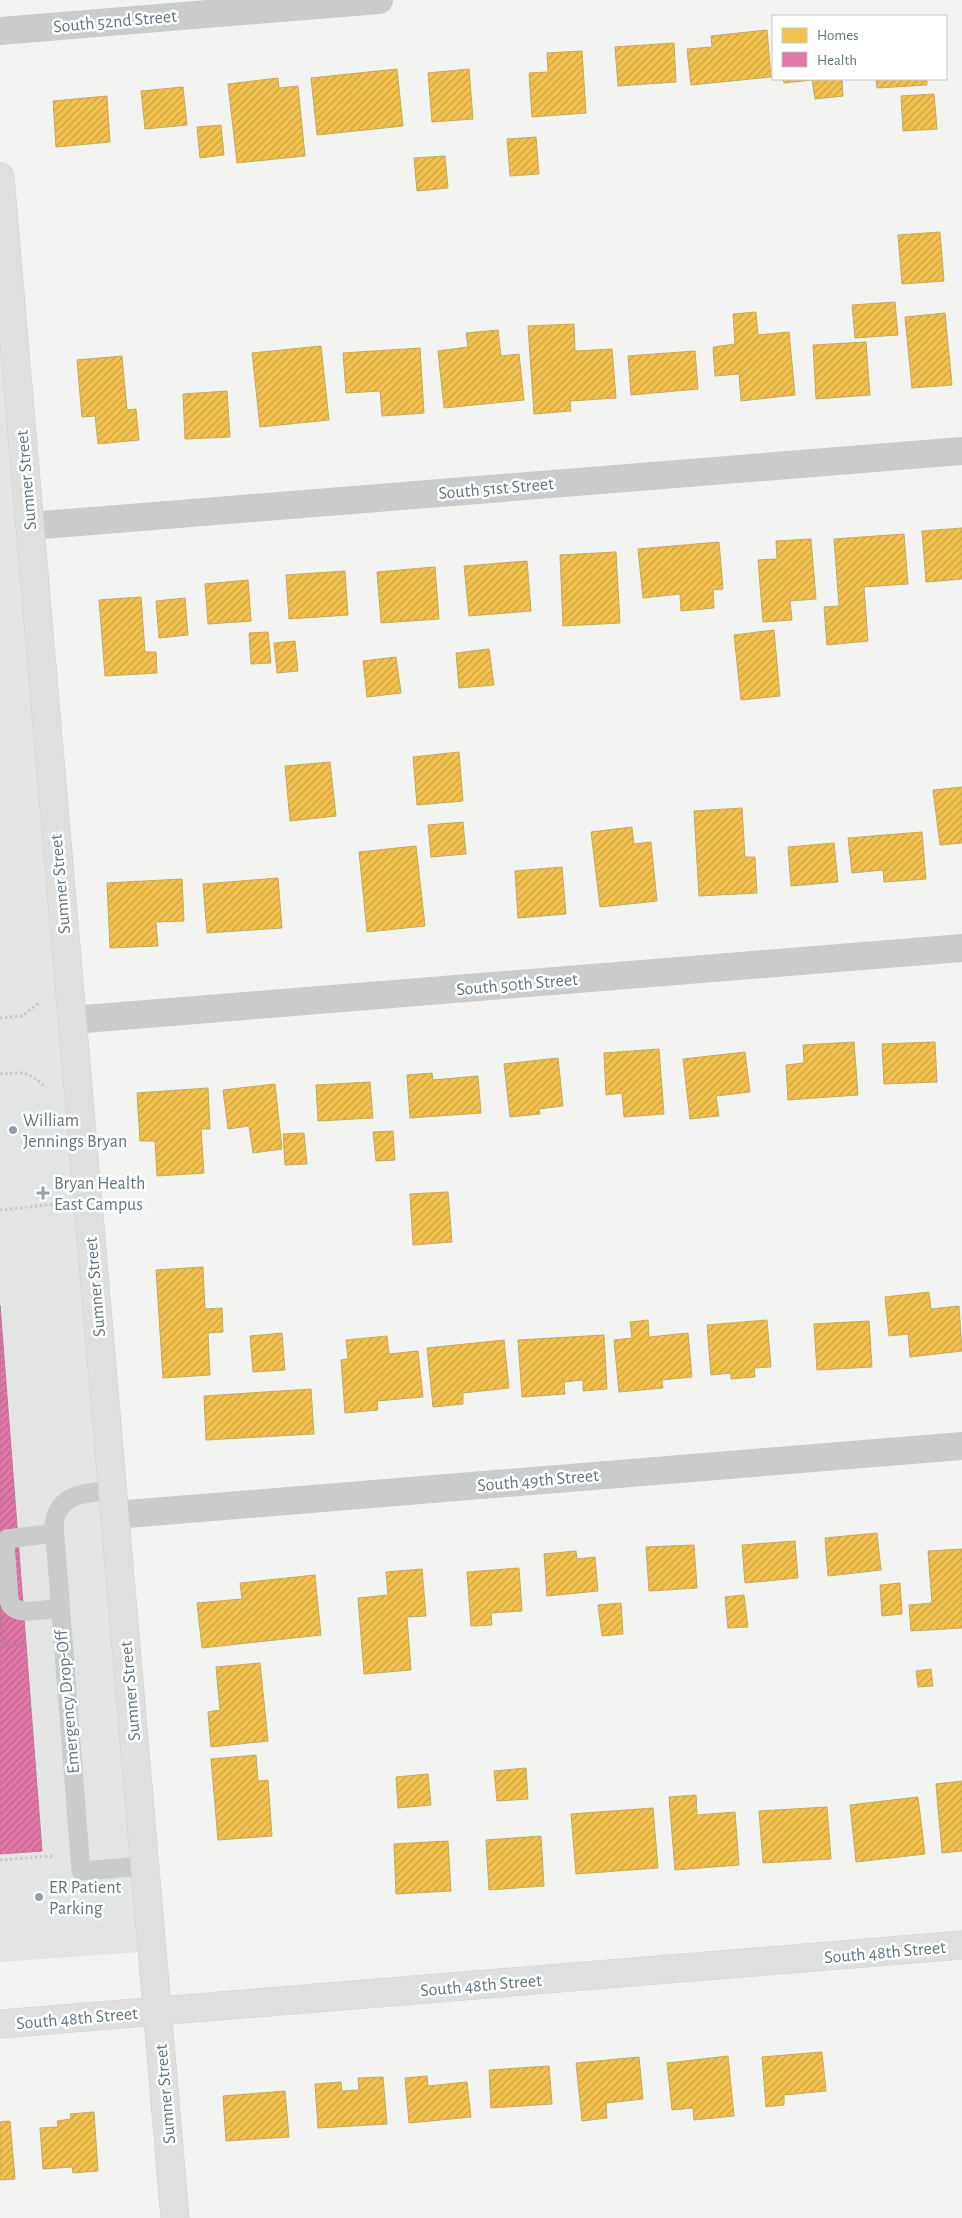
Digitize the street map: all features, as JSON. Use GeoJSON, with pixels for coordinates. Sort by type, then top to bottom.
{"type":"FeatureCollection","features":[{"type":"Feature","properties":{"kind":"street","name":"South 52nd Street"},"geometry":{"type":"LineString","coordinates":[[0,31],[379,0]]}},
{"type":"Feature","properties":{"kind":"street","name":"Sumner Street"},"geometry":{"type":"LineString","coordinates":[[0,177],[175,2218]]}},
{"type":"Feature","properties":{"kind":"street","name":"South 51st Street"},"geometry":{"type":"LineString","coordinates":[[30,526],[962,450]]}},
{"type":"Feature","properties":{"kind":"street","name":"South 50th Street"},"geometry":{"type":"LineString","coordinates":[[72,1020],[962,948]]}},
{"type":"Feature","properties":{"kind":"street","name":"South 49th Street"},"geometry":{"type":"LineString","coordinates":[[114,1502],[962,1446]]}},
{"type":"Feature","properties":{"kind":"street","name":"South 48th Street"},"geometry":{"type":"LineString","coordinates":[[0,2024],[962,1945]]}},
{"type":"Feature","properties":{"kind":"lane","name":"Emergency Drop-Off"},"geometry":{"type":"LineString","coordinates":[[114,1502],[83,1493],[70,1498],[58,1510],[54,1533],[81,1871],[145,1866]]}},
{"type":"Feature","properties":{"kind":"lane"},"geometry":{"type":"LineString","coordinates":[[54,1533],[7,1539],[5,1542],[9,1602],[10,1606],[17,1611],[60,1608]]}},
{"type":"Feature","properties":{"kind":"path"},"geometry":{"type":"LineString","coordinates":[[0,1018],[22,1016],[40,1003]]}},
{"type":"Feature","properties":{"kind":"path"},"geometry":{"type":"LineString","coordinates":[[0,1074],[22,1072],[32,1075],[46,1089]]}},
{"type":"Feature","properties":{"kind":"path"},"geometry":{"type":"LineString","coordinates":[[0,1210],[57,1204]]}},
{"type":"Feature","properties":{"kind":"path"},"geometry":{"type":"LineString","coordinates":[[0,1860],[56,1856]]}},
{"type":"Feature","properties":{"kind":"shaded area","name":"Bryan Health East Campus"},"geometry":{"type":"Polygon","coordinates":[[[0,177],[153,1951],[0,1962],[0,177]]]}},
{"type":"Feature","properties":{"kind":"building: Homes"},"geometry":{"type":"Polygon","coordinates":[[[767,30],[771,77],[691,85],[687,49],[712,47],[711,36],[767,30]]]}},
{"type":"Feature","properties":{"kind":"building: Homes"},"geometry":{"type":"Polygon","coordinates":[[[674,43],[676,82],[618,86],[615,47],[674,43]]]}},
{"type":"Feature","properties":{"kind":"building: Homes"},"geometry":{"type":"Polygon","coordinates":[[[582,51],[586,113],[532,117],[529,73],[548,72],[547,53],[582,51]]]}},
{"type":"Feature","properties":{"kind":"building: Homes"},"geometry":{"type":"Polygon","coordinates":[[[397,69],[403,126],[317,135],[311,78],[397,69]]]}},
{"type":"Feature","properties":{"kind":"building: Homes"},"geometry":{"type":"Polygon","coordinates":[[[469,69],[473,119],[432,122],[428,73],[469,69]]]}},
{"type":"Feature","properties":{"kind":"building: Homes"},"geometry":{"type":"Polygon","coordinates":[[[278,78],[279,88],[298,86],[305,156],[237,163],[228,84],[278,78]]]}},
{"type":"Feature","properties":{"kind":"building: Homes"},"geometry":{"type":"Polygon","coordinates":[[[783,80],[812,80],[784,83],[783,80]]]}},
{"type":"Feature","properties":{"kind":"building: Homes"},"geometry":{"type":"Polygon","coordinates":[[[812,80],[842,80],[843,96],[815,99],[812,80]]]}},
{"type":"Feature","properties":{"kind":"building: Homes"},"geometry":{"type":"Polygon","coordinates":[[[876,80],[927,80],[927,85],[877,88],[876,80]]]}},
{"type":"Feature","properties":{"kind":"building: Homes"},"geometry":{"type":"Polygon","coordinates":[[[183,87],[187,125],[145,129],[141,91],[183,87]]]}},
{"type":"Feature","properties":{"kind":"building: Homes"},"geometry":{"type":"Polygon","coordinates":[[[934,94],[937,129],[903,131],[901,96],[934,94]]]}},
{"type":"Feature","properties":{"kind":"building: Homes"},"geometry":{"type":"Polygon","coordinates":[[[107,96],[110,142],[56,147],[53,101],[107,96]]]}},
{"type":"Feature","properties":{"kind":"building: Homes"},"geometry":{"type":"Polygon","coordinates":[[[221,125],[224,155],[200,158],[197,127],[221,125]]]}},
{"type":"Feature","properties":{"kind":"building: Homes"},"geometry":{"type":"Polygon","coordinates":[[[536,137],[539,174],[510,176],[507,139],[536,137]]]}},
{"type":"Feature","properties":{"kind":"building: Homes"},"geometry":{"type":"Polygon","coordinates":[[[445,156],[448,188],[417,191],[414,158],[445,156]]]}},
{"type":"Feature","properties":{"kind":"building: Homes"},"geometry":{"type":"Polygon","coordinates":[[[940,232],[944,281],[902,284],[898,235],[940,232]]]}},
{"type":"Feature","properties":{"kind":"building: Homes"},"geometry":{"type":"Polygon","coordinates":[[[895,302],[898,335],[855,338],[852,305],[895,302]]]}},
{"type":"Feature","properties":{"kind":"building: Homes"},"geometry":{"type":"Polygon","coordinates":[[[756,312],[758,335],[789,332],[795,395],[741,401],[739,374],[715,376],[713,347],[735,344],[733,314],[756,312]]]}},
{"type":"Feature","properties":{"kind":"building: Homes"},"geometry":{"type":"Polygon","coordinates":[[[945,313],[952,385],[912,388],[905,317],[945,313]]]}},
{"type":"Feature","properties":{"kind":"building: Homes"},"geometry":{"type":"Polygon","coordinates":[[[574,324],[575,351],[612,349],[616,398],[570,401],[571,411],[534,414],[528,326],[574,324]]]}},
{"type":"Feature","properties":{"kind":"building: Homes"},"geometry":{"type":"Polygon","coordinates":[[[498,330],[501,356],[519,354],[524,400],[444,408],[438,351],[468,347],[466,333],[498,330]]]}},
{"type":"Feature","properties":{"kind":"building: Homes"},"geometry":{"type":"Polygon","coordinates":[[[866,342],[870,395],[816,399],[813,345],[866,342]]]}},
{"type":"Feature","properties":{"kind":"building: Homes"},"geometry":{"type":"Polygon","coordinates":[[[321,346],[329,420],[260,427],[252,353],[321,346]]]}},
{"type":"Feature","properties":{"kind":"building: Homes"},"geometry":{"type":"Polygon","coordinates":[[[420,348],[424,413],[382,416],[380,391],[346,393],[343,353],[420,348]]]}},
{"type":"Feature","properties":{"kind":"building: Homes"},"geometry":{"type":"Polygon","coordinates":[[[695,351],[698,389],[631,395],[628,356],[695,351]]]}},
{"type":"Feature","properties":{"kind":"building: Homes"},"geometry":{"type":"Polygon","coordinates":[[[122,356],[127,410],[136,409],[139,440],[98,444],[95,416],[82,417],[77,360],[122,356]]]}},
{"type":"Feature","properties":{"kind":"building: Homes"},"geometry":{"type":"Polygon","coordinates":[[[227,391],[230,437],[185,439],[183,394],[227,391]]]}},
{"type":"Feature","properties":{"kind":"building: Homes"},"geometry":{"type":"Polygon","coordinates":[[[962,528],[962,579],[926,582],[922,531],[962,528]]]}},
{"type":"Feature","properties":{"kind":"building: Homes"},"geometry":{"type":"Polygon","coordinates":[[[904,534],[908,584],[864,587],[868,641],[827,645],[824,607],[839,606],[834,539],[904,534]]]}},
{"type":"Feature","properties":{"kind":"building: Homes"},"geometry":{"type":"Polygon","coordinates":[[[811,539],[816,599],[790,601],[792,620],[763,622],[758,560],[777,559],[776,541],[811,539]]]}},
{"type":"Feature","properties":{"kind":"building: Homes"},"geometry":{"type":"Polygon","coordinates":[[[719,542],[723,589],[713,590],[714,608],[681,611],[680,594],[643,598],[638,549],[719,542]]]}},
{"type":"Feature","properties":{"kind":"building: Homes"},"geometry":{"type":"Polygon","coordinates":[[[616,552],[620,623],[563,626],[560,555],[616,552]]]}},
{"type":"Feature","properties":{"kind":"building: Homes"},"geometry":{"type":"Polygon","coordinates":[[[527,561],[531,611],[469,616],[464,566],[527,561]]]}},
{"type":"Feature","properties":{"kind":"building: Homes"},"geometry":{"type":"Polygon","coordinates":[[[435,567],[439,619],[381,623],[377,572],[435,567]]]}},
{"type":"Feature","properties":{"kind":"building: Homes"},"geometry":{"type":"Polygon","coordinates":[[[345,571],[348,615],[289,619],[286,575],[345,571]]]}},
{"type":"Feature","properties":{"kind":"building: Homes"},"geometry":{"type":"Polygon","coordinates":[[[248,580],[251,621],[208,624],[205,584],[248,580]]]}},
{"type":"Feature","properties":{"kind":"building: Homes"},"geometry":{"type":"Polygon","coordinates":[[[141,597],[145,652],[156,652],[157,673],[105,676],[99,600],[141,597]]]}},
{"type":"Feature","properties":{"kind":"building: Homes"},"geometry":{"type":"Polygon","coordinates":[[[185,598],[188,635],[159,638],[156,601],[185,598]]]}},
{"type":"Feature","properties":{"kind":"building: Homes"},"geometry":{"type":"Polygon","coordinates":[[[774,630],[780,696],[741,700],[734,635],[774,630]]]}},
{"type":"Feature","properties":{"kind":"building: Homes"},"geometry":{"type":"Polygon","coordinates":[[[268,632],[271,663],[251,664],[249,633],[268,632]]]}},
{"type":"Feature","properties":{"kind":"building: Homes"},"geometry":{"type":"Polygon","coordinates":[[[295,641],[298,671],[277,673],[274,643],[295,641]]]}},
{"type":"Feature","properties":{"kind":"building: Homes"},"geometry":{"type":"Polygon","coordinates":[[[489,649],[494,685],[459,688],[456,653],[489,649]]]}},
{"type":"Feature","properties":{"kind":"building: Homes"},"geometry":{"type":"Polygon","coordinates":[[[396,657],[401,693],[367,697],[363,661],[396,657]]]}},
{"type":"Feature","properties":{"kind":"building: Homes"},"geometry":{"type":"Polygon","coordinates":[[[459,752],[463,801],[417,805],[413,757],[459,752]]]}},
{"type":"Feature","properties":{"kind":"building: Homes"},"geometry":{"type":"Polygon","coordinates":[[[330,762],[336,816],[290,821],[285,766],[330,762]]]}},
{"type":"Feature","properties":{"kind":"building: Homes"},"geometry":{"type":"Polygon","coordinates":[[[962,787],[962,843],[940,845],[933,790],[962,787]]]}},
{"type":"Feature","properties":{"kind":"building: Homes"},"geometry":{"type":"Polygon","coordinates":[[[742,808],[745,857],[755,857],[757,893],[699,896],[694,811],[742,808]]]}},
{"type":"Feature","properties":{"kind":"building: Homes"},"geometry":{"type":"Polygon","coordinates":[[[463,822],[466,854],[431,857],[428,825],[463,822]]]}},
{"type":"Feature","properties":{"kind":"building: Homes"},"geometry":{"type":"Polygon","coordinates":[[[632,827],[634,844],[651,842],[657,901],[600,907],[591,832],[632,827]]]}},
{"type":"Feature","properties":{"kind":"building: Homes"},"geometry":{"type":"Polygon","coordinates":[[[922,832],[926,879],[884,882],[883,870],[852,873],[848,838],[922,832]]]}},
{"type":"Feature","properties":{"kind":"building: Homes"},"geometry":{"type":"Polygon","coordinates":[[[834,843],[838,882],[791,886],[788,847],[834,843]]]}},
{"type":"Feature","properties":{"kind":"building: Homes"},"geometry":{"type":"Polygon","coordinates":[[[416,846],[425,926],[367,932],[359,852],[416,846]]]}},
{"type":"Feature","properties":{"kind":"building: Homes"},"geometry":{"type":"Polygon","coordinates":[[[562,867],[566,914],[518,918],[515,871],[562,867]]]}},
{"type":"Feature","properties":{"kind":"building: Homes"},"geometry":{"type":"Polygon","coordinates":[[[278,878],[282,928],[207,933],[203,884],[278,878]]]}},
{"type":"Feature","properties":{"kind":"building: Homes"},"geometry":{"type":"Polygon","coordinates":[[[182,879],[184,921],[156,922],[158,946],[110,948],[107,883],[182,879]]]}},
{"type":"Feature","properties":{"kind":"building: Homes"},"geometry":{"type":"Polygon","coordinates":[[[854,1042],[858,1095],[788,1100],[786,1065],[804,1063],[803,1045],[854,1042]]]}},
{"type":"Feature","properties":{"kind":"building: Homes"},"geometry":{"type":"Polygon","coordinates":[[[935,1042],[937,1082],[884,1084],[882,1044],[935,1042]]]}},
{"type":"Feature","properties":{"kind":"building: Homes"},"geometry":{"type":"Polygon","coordinates":[[[659,1049],[664,1114],[624,1117],[622,1093],[606,1095],[604,1053],[659,1049]]]}},
{"type":"Feature","properties":{"kind":"building: Homes"},"geometry":{"type":"Polygon","coordinates":[[[745,1052],[750,1092],[716,1096],[719,1116],[690,1119],[683,1059],[745,1052]]]}},
{"type":"Feature","properties":{"kind":"building: Homes"},"geometry":{"type":"Polygon","coordinates":[[[558,1058],[563,1106],[539,1109],[540,1114],[510,1117],[504,1064],[558,1058]]]}},
{"type":"Feature","properties":{"kind":"building: Homes"},"geometry":{"type":"Polygon","coordinates":[[[432,1073],[433,1080],[478,1076],[481,1113],[410,1118],[407,1075],[432,1073]]]}},
{"type":"Feature","properties":{"kind":"building: Homes"},"geometry":{"type":"Polygon","coordinates":[[[370,1082],[373,1118],[318,1121],[316,1085],[370,1082]]]}},
{"type":"Feature","properties":{"kind":"building: Homes"},"geometry":{"type":"Polygon","coordinates":[[[275,1084],[282,1149],[253,1153],[249,1126],[228,1129],[223,1090],[275,1084]]]}},
{"type":"Feature","properties":{"kind":"building: Homes"},"geometry":{"type":"Polygon","coordinates":[[[208,1088],[210,1129],[201,1129],[204,1173],[157,1176],[155,1141],[140,1141],[137,1093],[208,1088]]]}},
{"type":"Feature","properties":{"kind":"building: Homes"},"geometry":{"type":"Polygon","coordinates":[[[393,1131],[395,1160],[376,1161],[373,1132],[393,1131]]]}},
{"type":"Feature","properties":{"kind":"building: Homes"},"geometry":{"type":"Polygon","coordinates":[[[304,1133],[307,1164],[285,1165],[283,1134],[304,1133]]]}},
{"type":"Feature","properties":{"kind":"building: Homes"},"geometry":{"type":"Polygon","coordinates":[[[448,1192],[452,1242],[413,1245],[410,1194],[448,1192]]]}},
{"type":"Feature","properties":{"kind":"building: Homes"},"geometry":{"type":"Polygon","coordinates":[[[203,1267],[205,1309],[222,1308],[223,1332],[208,1333],[210,1375],[163,1378],[156,1270],[203,1267]]]}},
{"type":"Feature","properties":{"kind":"building: Homes"},"geometry":{"type":"Polygon","coordinates":[[[929,1292],[931,1309],[959,1306],[962,1351],[910,1357],[908,1334],[889,1336],[885,1297],[929,1292]]]}},
{"type":"Feature","properties":{"kind":"building: Homes"},"geometry":{"type":"Polygon","coordinates":[[[648,1320],[649,1337],[688,1333],[692,1377],[662,1380],[663,1388],[619,1392],[614,1340],[632,1338],[630,1322],[648,1320]]]}},
{"type":"Feature","properties":{"kind":"building: Homes"},"geometry":{"type":"Polygon","coordinates":[[[767,1320],[771,1367],[754,1368],[755,1377],[731,1379],[731,1373],[711,1375],[707,1325],[767,1320]]]}},
{"type":"Feature","properties":{"kind":"building: Homes"},"geometry":{"type":"Polygon","coordinates":[[[869,1321],[872,1367],[817,1370],[814,1324],[869,1321]]]}},
{"type":"Feature","properties":{"kind":"building: Homes"},"geometry":{"type":"Polygon","coordinates":[[[282,1333],[285,1370],[253,1372],[250,1336],[282,1333]]]}},
{"type":"Feature","properties":{"kind":"building: Homes"},"geometry":{"type":"Polygon","coordinates":[[[604,1335],[607,1389],[583,1391],[583,1380],[564,1382],[565,1394],[522,1397],[518,1340],[604,1335]]]}},
{"type":"Feature","properties":{"kind":"building: Homes"},"geometry":{"type":"Polygon","coordinates":[[[387,1336],[389,1354],[418,1351],[423,1397],[377,1401],[378,1410],[345,1413],[341,1360],[348,1359],[346,1340],[387,1336]]]}},
{"type":"Feature","properties":{"kind":"building: Homes"},"geometry":{"type":"Polygon","coordinates":[[[504,1340],[509,1388],[463,1393],[463,1404],[433,1407],[427,1348],[504,1340]]]}},
{"type":"Feature","properties":{"kind":"building: Homes"},"geometry":{"type":"Polygon","coordinates":[[[311,1389],[314,1434],[206,1440],[204,1396],[311,1389]]]}},
{"type":"Feature","properties":{"kind":"building: Homes"},"geometry":{"type":"Polygon","coordinates":[[[877,1533],[881,1570],[828,1576],[825,1538],[877,1533]]]}},
{"type":"Feature","properties":{"kind":"building: Homes"},"geometry":{"type":"Polygon","coordinates":[[[795,1541],[798,1578],[745,1583],[742,1545],[795,1541]]]}},
{"type":"Feature","properties":{"kind":"building: Homes"},"geometry":{"type":"Polygon","coordinates":[[[694,1545],[697,1588],[649,1591],[646,1547],[694,1545]]]}},
{"type":"Feature","properties":{"kind":"building: Homes"},"geometry":{"type":"Polygon","coordinates":[[[962,1549],[962,1628],[911,1631],[909,1605],[932,1603],[928,1551],[962,1549]]]}},
{"type":"Feature","properties":{"kind":"building: Homes"},"geometry":{"type":"Polygon","coordinates":[[[576,1551],[577,1559],[595,1557],[598,1591],[547,1596],[544,1554],[576,1551]]]}},
{"type":"Feature","properties":{"kind":"building: Homes"},"geometry":{"type":"Polygon","coordinates":[[[519,1568],[522,1611],[491,1613],[492,1625],[471,1626],[467,1572],[519,1568]]]}},
{"type":"Feature","properties":{"kind":"building: Homes"},"geometry":{"type":"Polygon","coordinates":[[[422,1569],[426,1616],[407,1617],[411,1670],[364,1674],[358,1598],[388,1595],[386,1572],[422,1569]]]}},
{"type":"Feature","properties":{"kind":"building: Homes"},"geometry":{"type":"Polygon","coordinates":[[[315,1575],[321,1635],[202,1648],[197,1603],[242,1599],[240,1583],[315,1575]]]}},
{"type":"Feature","properties":{"kind":"building: Homes"},"geometry":{"type":"Polygon","coordinates":[[[900,1583],[902,1614],[882,1616],[880,1585],[900,1583]]]}},
{"type":"Feature","properties":{"kind":"building: Homes"},"geometry":{"type":"Polygon","coordinates":[[[744,1595],[748,1627],[728,1628],[725,1597],[744,1595]]]}},
{"type":"Feature","properties":{"kind":"building: Homes"},"geometry":{"type":"Polygon","coordinates":[[[621,1603],[623,1634],[602,1636],[598,1605],[621,1603]]]}},
{"type":"Feature","properties":{"kind":"building: Homes"},"geometry":{"type":"Polygon","coordinates":[[[260,1663],[268,1741],[211,1747],[208,1712],[220,1710],[216,1667],[260,1663]]]}},
{"type":"Feature","properties":{"kind":"building: Homes"},"geometry":{"type":"Polygon","coordinates":[[[931,1669],[933,1686],[918,1687],[916,1671],[931,1669]]]}},
{"type":"Feature","properties":{"kind":"building: Homes"},"geometry":{"type":"Polygon","coordinates":[[[256,1755],[258,1781],[268,1780],[272,1836],[218,1840],[211,1759],[256,1755]]]}},
{"type":"Feature","properties":{"kind":"building: Homes"},"geometry":{"type":"Polygon","coordinates":[[[526,1768],[528,1799],[497,1801],[494,1771],[526,1768]]]}},
{"type":"Feature","properties":{"kind":"building: Homes"},"geometry":{"type":"Polygon","coordinates":[[[428,1774],[431,1805],[398,1808],[396,1777],[428,1774]]]}},
{"type":"Feature","properties":{"kind":"building: Homes"},"geometry":{"type":"Polygon","coordinates":[[[962,1781],[962,1851],[942,1853],[936,1784],[962,1781]]]}},
{"type":"Feature","properties":{"kind":"building: Homes"},"geometry":{"type":"Polygon","coordinates":[[[696,1795],[697,1815],[735,1812],[739,1865],[675,1870],[669,1797],[696,1795]]]}},
{"type":"Feature","properties":{"kind":"building: Homes"},"geometry":{"type":"Polygon","coordinates":[[[918,1797],[925,1854],[856,1862],[850,1805],[918,1797]]]}},
{"type":"Feature","properties":{"kind":"building: Homes"},"geometry":{"type":"Polygon","coordinates":[[[827,1807],[831,1859],[763,1863],[759,1811],[827,1807]]]}},
{"type":"Feature","properties":{"kind":"building: Homes"},"geometry":{"type":"Polygon","coordinates":[[[653,1808],[658,1868],[576,1874],[571,1814],[653,1808]]]}},
{"type":"Feature","properties":{"kind":"building: Homes"},"geometry":{"type":"Polygon","coordinates":[[[541,1836],[544,1886],[489,1890],[486,1840],[541,1836]]]}},
{"type":"Feature","properties":{"kind":"building: Homes"},"geometry":{"type":"Polygon","coordinates":[[[448,1841],[451,1891],[396,1894],[394,1844],[448,1841]]]}},
{"type":"Feature","properties":{"kind":"building: Homes"},"geometry":{"type":"Polygon","coordinates":[[[822,2052],[826,2091],[784,2095],[784,2105],[766,2107],[762,2057],[822,2052]]]}},
{"type":"Feature","properties":{"kind":"building: Homes"},"geometry":{"type":"Polygon","coordinates":[[[728,2056],[734,2116],[694,2120],[693,2108],[672,2110],[667,2063],[728,2056]]]}},
{"type":"Feature","properties":{"kind":"building: Homes"},"geometry":{"type":"Polygon","coordinates":[[[639,2057],[643,2099],[606,2103],[607,2118],[582,2121],[576,2063],[639,2057]]]}},
{"type":"Feature","properties":{"kind":"building: Homes"},"geometry":{"type":"Polygon","coordinates":[[[549,2066],[552,2104],[491,2108],[489,2070],[549,2066]]]}},
{"type":"Feature","properties":{"kind":"building: Homes"},"geometry":{"type":"Polygon","coordinates":[[[427,2076],[428,2086],[467,2082],[471,2117],[409,2123],[405,2078],[427,2076]]]}},
{"type":"Feature","properties":{"kind":"building: Homes"},"geometry":{"type":"Polygon","coordinates":[[[383,2077],[387,2124],[318,2128],[315,2084],[341,2082],[342,2091],[359,2090],[358,2078],[383,2077]]]}},
{"type":"Feature","properties":{"kind":"building: Homes"},"geometry":{"type":"Polygon","coordinates":[[[285,2091],[289,2137],[226,2141],[223,2096],[285,2091]]]}},
{"type":"Feature","properties":{"kind":"building: Homes"},"geometry":{"type":"Polygon","coordinates":[[[94,2112],[98,2171],[73,2173],[72,2167],[43,2169],[40,2128],[58,2127],[57,2121],[71,2119],[70,2114],[94,2112]]]}},
{"type":"Feature","properties":{"kind":"building: Homes"},"geometry":{"type":"Polygon","coordinates":[[[10,2121],[15,2179],[0,2180],[0,2122],[10,2121]]]}},
{"type":"Feature","properties":{"kind":"building: Health"},"geometry":{"type":"Polygon","coordinates":[[[0,1305],[15,1500],[0,1501],[0,1305]]]}},
{"type":"Feature","properties":{"kind":"building: Health"},"geometry":{"type":"Polygon","coordinates":[[[15,1500],[26,1644],[3,1646],[0,1607],[0,1501],[15,1500]]]}},
{"type":"Feature","properties":{"kind":"building: Health"},"geometry":{"type":"Polygon","coordinates":[[[0,1607],[3,1646],[26,1644],[42,1851],[0,1854],[0,1607]]]}},
{"type":"Feature","properties":{"kind":"place","name":"William Jennings Bryan"},"geometry":{"type":"Point","coordinates":[13,1130]}},
{"type":"Feature","properties":{"kind":"place","name":"Bryan Health East Campus"},"geometry":{"type":"Point","coordinates":[43,1193]}},
{"type":"Feature","properties":{"kind":"place","name":"ER Patient Parking"},"geometry":{"type":"Point","coordinates":[39,1897]}}]}
